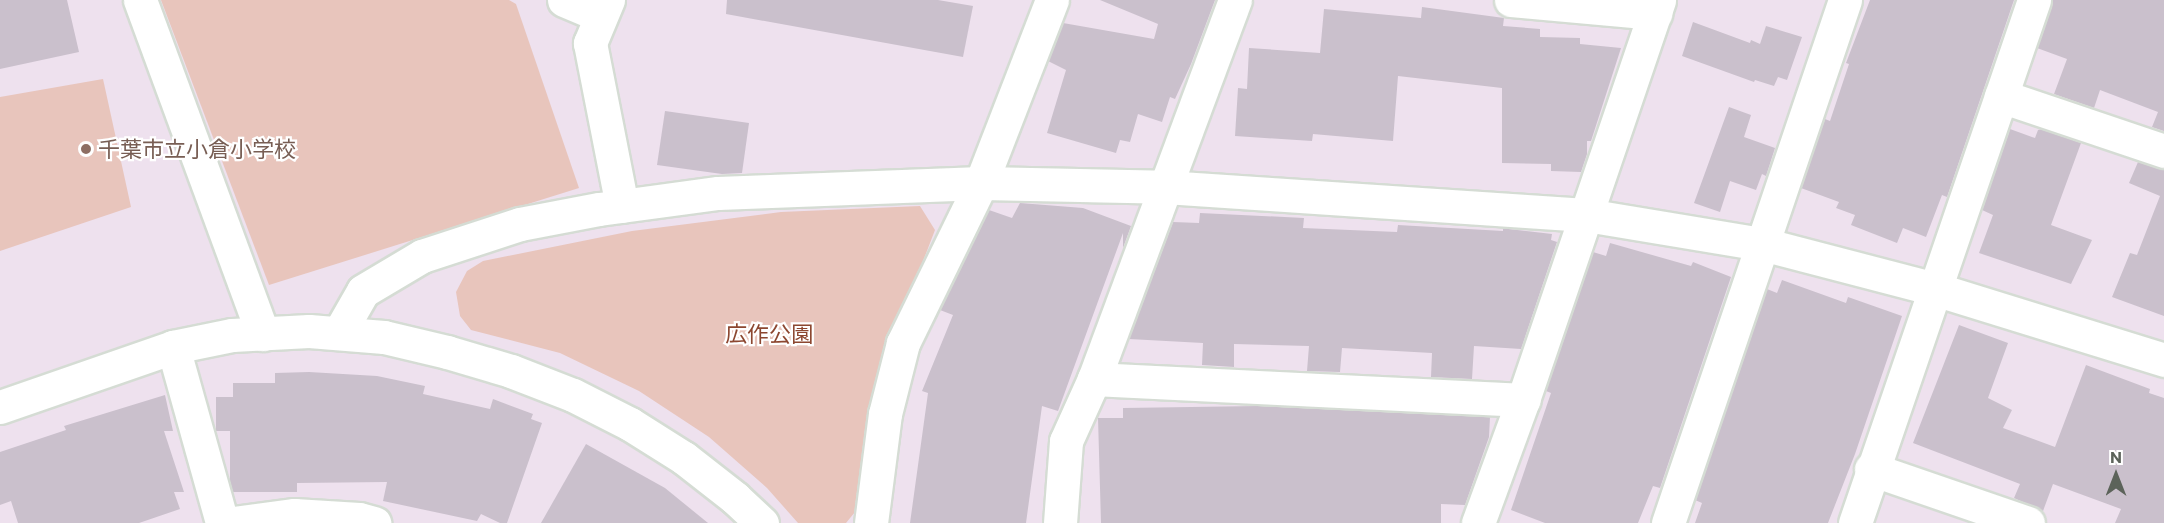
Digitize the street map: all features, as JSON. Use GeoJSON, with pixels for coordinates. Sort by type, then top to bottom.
{"type":"FeatureCollection","features":[{"type":"Feature","properties":{"kind":"street"},"geometry":{"type":"LineString","coordinates":[[140,0],[262,334]]}},
{"type":"Feature","properties":{"kind":"street"},"geometry":{"type":"LineString","coordinates":[[564,0],[603,8],[590,43],[622,206]]}},
{"type":"Feature","properties":{"kind":"street"},"geometry":{"type":"LineString","coordinates":[[871,523],[885,414],[903,344],[981,183],[1052,0]]}},
{"type":"Feature","properties":{"kind":"street"},"geometry":{"type":"LineString","coordinates":[[1060,523],[1066,441],[1094,378],[1235,0]]}},
{"type":"Feature","properties":{"kind":"street"},"geometry":{"type":"LineString","coordinates":[[1478,523],[1523,400],[1657,6],[1511,0]]}},
{"type":"Feature","properties":{"kind":"street"},"geometry":{"type":"LineString","coordinates":[[1668,523],[1845,0]]}},
{"type":"Feature","properties":{"kind":"street"},"geometry":{"type":"LineString","coordinates":[[1855,523],[1871,469],[2034,0]]}},
{"type":"Feature","properties":{"kind":"street"},"geometry":{"type":"LineString","coordinates":[[2001,96],[2164,152]]}},
{"type":"Feature","properties":{"kind":"street"},"geometry":{"type":"LineString","coordinates":[[339,333],[363,291],[422,256],[520,224],[622,206],[718,193],[981,183],[1165,187],[1586,215],[1762,244],[1935,289],[2164,360]]}},
{"type":"Feature","properties":{"kind":"street"},"geometry":{"type":"LineString","coordinates":[[0,407],[173,347],[232,335],[339,333],[384,337],[447,351],[511,371],[573,395],[630,424],[684,458],[735,498],[762,523]]}},
{"type":"Feature","properties":{"kind":"street"},"geometry":{"type":"LineString","coordinates":[[173,347],[222,523]]}},
{"type":"Feature","properties":{"kind":"street"},"geometry":{"type":"LineString","coordinates":[[1094,378],[1523,400]]}},
{"type":"Feature","properties":{"kind":"street"},"geometry":{"type":"LineString","coordinates":[[1871,469],[2028,523]]}},
{"type":"Feature","properties":{"kind":"street"},"geometry":{"type":"LineString","coordinates":[[233,523],[294,515],[359,519],[374,523]]}},
{"type":"Feature","properties":{"kind":"green space"},"geometry":{"type":"Polygon","coordinates":[[[161,0],[509,0],[516,4],[579,188],[269,285],[161,0]]]}},
{"type":"Feature","properties":{"kind":"green space"},"geometry":{"type":"Polygon","coordinates":[[[103,79],[131,207],[0,251],[0,97],[103,79]]]}},
{"type":"Feature","properties":{"kind":"green space","name":"広作公園"},"geometry":{"type":"Polygon","coordinates":[[[920,206],[935,230],[887,355],[855,512],[846,523],[798,523],[767,488],[709,437],[639,391],[560,353],[471,330],[460,316],[456,292],[467,271],[483,261],[632,231],[781,212],[920,206]]]}},
{"type":"Feature","properties":{"kind":"building"},"geometry":{"type":"Polygon","coordinates":[[[0,0],[67,0],[79,52],[0,69],[0,0]]]}},
{"type":"Feature","properties":{"kind":"building"},"geometry":{"type":"Polygon","coordinates":[[[727,0],[938,0],[973,6],[963,57],[726,14],[727,0]]]}},
{"type":"Feature","properties":{"kind":"building"},"geometry":{"type":"Polygon","coordinates":[[[1100,0],[1215,0],[1191,64],[1175,99],[1170,97],[1162,122],[1138,114],[1130,142],[1120,140],[1116,153],[1047,133],[1066,70],[1048,61],[1063,23],[1154,39],[1158,24],[1100,0]]]}},
{"type":"Feature","properties":{"kind":"building"},"geometry":{"type":"Polygon","coordinates":[[[1870,0],[2014,0],[1947,197],[1942,195],[1926,237],[1903,228],[1897,243],[1851,225],[1855,215],[1836,208],[1839,202],[1801,188],[1825,119],[1830,121],[1849,64],[1846,63],[1870,0]]]}},
{"type":"Feature","properties":{"kind":"building"},"geometry":{"type":"Polygon","coordinates":[[[2052,0],[2164,0],[2164,131],[2152,127],[2158,112],[2100,90],[2094,108],[2054,94],[2067,59],[2037,48],[2052,0]]]}},
{"type":"Feature","properties":{"kind":"building"},"geometry":{"type":"Polygon","coordinates":[[[1422,7],[1504,18],[1503,26],[1540,29],[1540,37],[1580,38],[1580,44],[1621,48],[1591,141],[1587,141],[1587,154],[1581,172],[1551,171],[1551,164],[1502,163],[1502,88],[1398,76],[1393,141],[1313,134],[1312,141],[1235,136],[1238,88],[1247,89],[1249,48],[1320,53],[1324,9],[1421,18],[1422,7]]]}},
{"type":"Feature","properties":{"kind":"building"},"geometry":{"type":"Polygon","coordinates":[[[1693,22],[1750,43],[1751,40],[1760,44],[1766,26],[1802,37],[1787,80],[1778,77],[1774,86],[1755,80],[1754,82],[1682,56],[1693,22]]]}},
{"type":"Feature","properties":{"kind":"building"},"geometry":{"type":"Polygon","coordinates":[[[1729,107],[1751,115],[1744,137],[1775,148],[1766,176],[1762,174],[1756,190],[1730,181],[1720,212],[1694,203],[1729,107]]]}},
{"type":"Feature","properties":{"kind":"building"},"geometry":{"type":"Polygon","coordinates":[[[665,111],[749,123],[742,173],[722,174],[657,165],[665,111]]]}},
{"type":"Feature","properties":{"kind":"building"},"geometry":{"type":"Polygon","coordinates":[[[2010,129],[2035,138],[2038,130],[2042,129],[2081,143],[2051,225],[2092,240],[2071,284],[1979,253],[1993,215],[1982,210],[2010,129]]]}},
{"type":"Feature","properties":{"kind":"building"},"geometry":{"type":"Polygon","coordinates":[[[2138,162],[2164,169],[2164,316],[2112,297],[2130,253],[2137,255],[2160,196],[2129,183],[2138,162]]]}},
{"type":"Feature","properties":{"kind":"building"},"geometry":{"type":"Polygon","coordinates":[[[1020,203],[1083,208],[1131,226],[1123,248],[1123,233],[1058,411],[1042,406],[1026,523],[910,523],[928,393],[922,391],[953,315],[940,310],[989,210],[1012,218],[1020,203]]]}},
{"type":"Feature","properties":{"kind":"building"},"geometry":{"type":"Polygon","coordinates":[[[1200,213],[1304,218],[1303,228],[1397,232],[1398,225],[1503,231],[1503,228],[1552,234],[1551,240],[1557,242],[1521,349],[1474,346],[1472,379],[1431,377],[1432,353],[1342,348],[1340,372],[1307,371],[1309,346],[1234,344],[1234,367],[1202,365],[1203,343],[1129,339],[1173,222],[1199,223],[1200,213]]]}},
{"type":"Feature","properties":{"kind":"building"},"geometry":{"type":"Polygon","coordinates":[[[1610,243],[1691,266],[1693,262],[1731,277],[1660,488],[1653,486],[1638,523],[1545,523],[1511,510],[1551,393],[1546,391],[1593,252],[1606,256],[1610,243]]]}},
{"type":"Feature","properties":{"kind":"building"},"geometry":{"type":"Polygon","coordinates":[[[1782,280],[1846,303],[1848,297],[1902,316],[1855,454],[1828,523],[1695,523],[1702,503],[1695,500],[1767,289],[1777,293],[1782,280]]]}},
{"type":"Feature","properties":{"kind":"building"},"geometry":{"type":"Polygon","coordinates":[[[1959,325],[2008,343],[1988,398],[2012,410],[2003,428],[2055,447],[2086,365],[2150,389],[2149,393],[2164,398],[2164,523],[2115,523],[2121,509],[2053,484],[2043,511],[2014,498],[2020,484],[1913,443],[1959,325]]]}},
{"type":"Feature","properties":{"kind":"building"},"geometry":{"type":"Polygon","coordinates":[[[309,372],[377,376],[425,386],[423,394],[490,409],[493,399],[533,414],[531,419],[542,423],[507,523],[500,523],[481,514],[477,521],[383,501],[387,482],[297,483],[297,492],[233,492],[230,483],[230,431],[216,431],[216,397],[233,397],[233,383],[275,383],[275,373],[309,372]]]}},
{"type":"Feature","properties":{"kind":"building"},"geometry":{"type":"Polygon","coordinates":[[[165,395],[173,431],[164,431],[184,492],[174,492],[180,509],[139,523],[18,523],[11,501],[0,505],[0,452],[66,430],[64,426],[165,395]]]}},
{"type":"Feature","properties":{"kind":"building"},"geometry":{"type":"Polygon","coordinates":[[[1259,406],[1490,417],[1489,437],[1465,505],[1441,504],[1441,523],[1101,523],[1098,418],[1123,418],[1123,408],[1259,406]]]}},
{"type":"Feature","properties":{"kind":"building"},"geometry":{"type":"Polygon","coordinates":[[[586,444],[665,488],[708,523],[541,523],[586,444]]]}},
{"type":"Feature","properties":{"kind":"place","name":"千葉市立小倉小学校"},"geometry":{"type":"Point","coordinates":[86,149]}}]}
